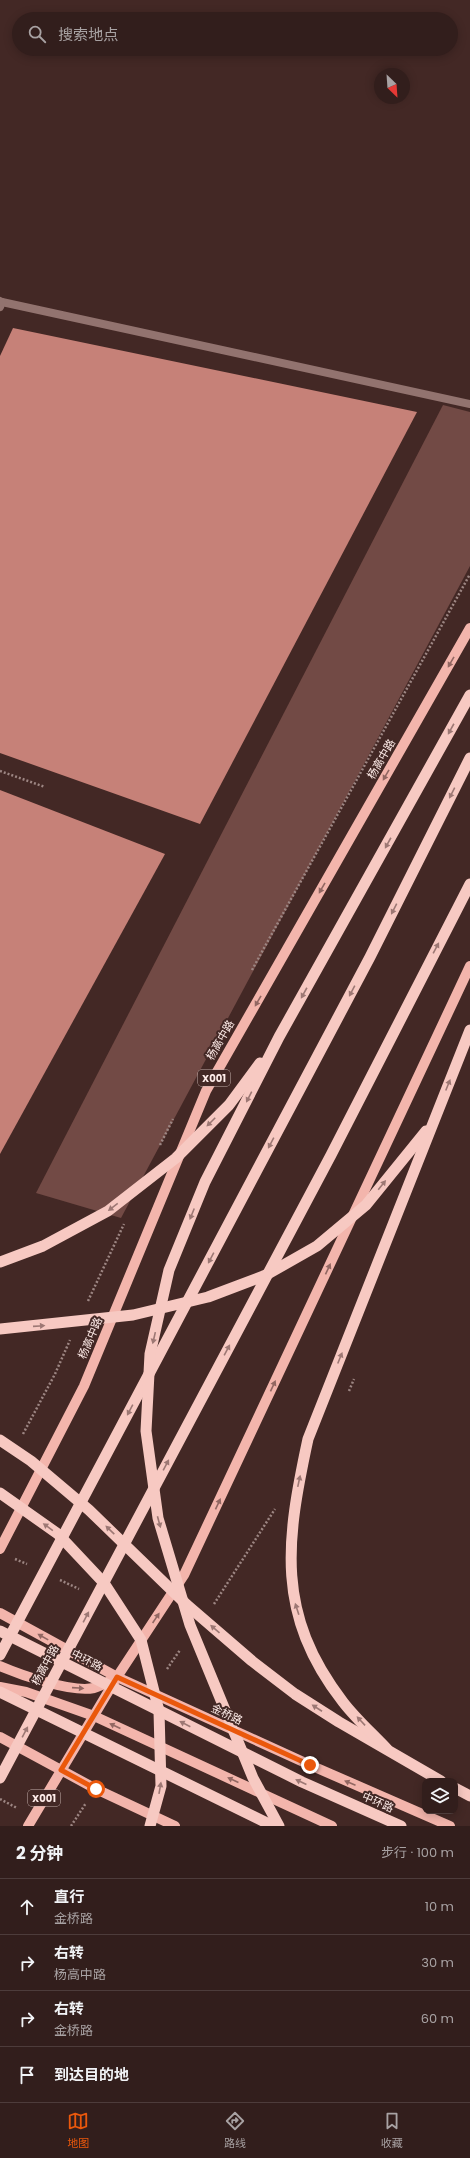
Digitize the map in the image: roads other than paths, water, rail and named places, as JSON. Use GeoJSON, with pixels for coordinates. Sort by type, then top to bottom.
{"type":"FeatureCollection","features":[{"type":"Feature","properties":{"kind":"highway"},"geometry":{"type":"LineString","coordinates":[[279,1826],[253,1778],[190,1625],[158,1518],[146,1431],[150,1354],[169,1270],[205,1182],[279,1037],[470,695]]}},
{"type":"Feature","properties":{"kind":"highway"},"geometry":{"type":"LineString","coordinates":[[0,1655],[370,957],[470,758]]}},
{"type":"Feature","properties":{"kind":"highway","name":"杨高中路"},"geometry":{"type":"LineString","coordinates":[[0,1778],[331,1155],[470,884]]}},
{"type":"Feature","properties":{"kind":"highway"},"geometry":{"type":"LineString","coordinates":[[387,1749],[344,1703],[311,1652],[294,1599],[290,1550],[296,1494],[308,1439],[470,1030]]}},
{"type":"Feature","properties":{"kind":"highway"},"geometry":{"type":"LineString","coordinates":[[0,1262],[43,1246],[108,1211],[176,1158],[229,1105],[279,1037]]}},
{"type":"Feature","properties":{"kind":"highway"},"geometry":{"type":"LineString","coordinates":[[0,1329],[133,1315],[208,1297],[266,1275],[318,1246],[366,1205],[434,1122]]}},
{"type":"Feature","properties":{"kind":"highway"},"geometry":{"type":"LineString","coordinates":[[0,1440],[31,1461],[89,1510],[187,1605],[252,1661],[295,1694],[332,1718],[436,1778]]}},
{"type":"Feature","properties":{"kind":"highway"},"geometry":{"type":"LineString","coordinates":[[0,1493],[58,1534],[84,1561],[104,1583],[141,1640],[159,1711],[161,1786],[150,1826]]}},
{"type":"Feature","properties":{"kind":"highway","name":"中环路"},"geometry":{"type":"LineString","coordinates":[[0,1631],[302,1782],[401,1826]]}},
{"type":"Feature","properties":{"kind":"highway"},"geometry":{"type":"LineString","coordinates":[[0,1692],[273,1826]]}},
{"type":"Feature","properties":{"kind":"highway"},"geometry":{"type":"LineString","coordinates":[[458,1790],[470,1796]]}},
{"type":"Feature","properties":{"kind":"main road","name":"杨高中路"},"geometry":{"type":"LineString","coordinates":[[0,1549],[84,1386],[206,1091],[470,628]]}},
{"type":"Feature","properties":{"kind":"main road","name":"X001"},"geometry":{"type":"LineString","coordinates":[[28,1826],[117,1677],[184,1575],[470,966]]}},
{"type":"Feature","properties":{"kind":"main road","name":"金桥路"},"geometry":{"type":"LineString","coordinates":[[0,1613],[117,1677],[310,1765],[450,1826]]}},
{"type":"Feature","properties":{"kind":"main road"},"geometry":{"type":"LineString","coordinates":[[0,1666],[18,1674],[73,1688],[94,1688],[117,1677]]}},
{"type":"Feature","properties":{"kind":"main road"},"geometry":{"type":"LineString","coordinates":[[0,1687],[26,1692],[94,1716],[332,1826]]}},
{"type":"Feature","properties":{"kind":"main road"},"geometry":{"type":"LineString","coordinates":[[0,1737],[96,1789],[175,1826]]}},
{"type":"Feature","properties":{"kind":"lane"},"geometry":{"type":"LineString","coordinates":[[1,303],[470,404]]}}]}
